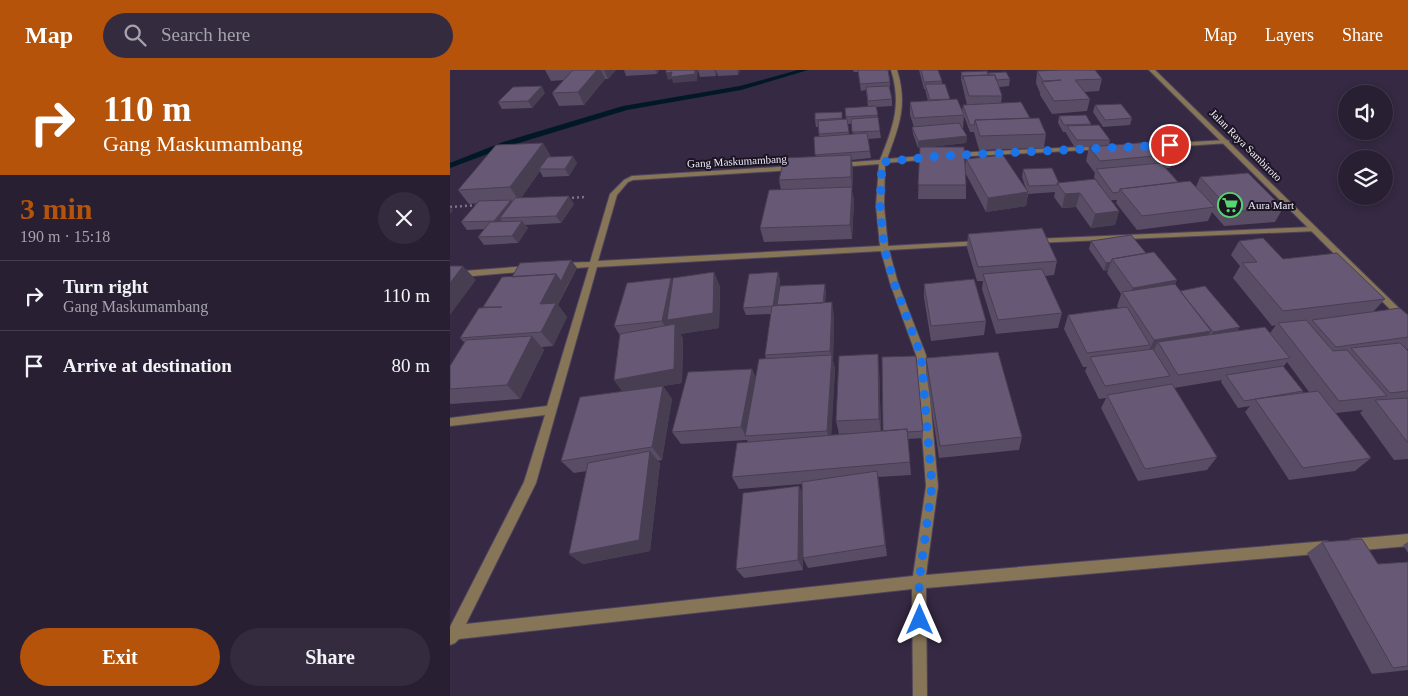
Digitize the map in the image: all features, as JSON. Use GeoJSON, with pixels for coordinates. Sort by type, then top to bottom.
{"type":"FeatureCollection","features":[{"type":"Feature","properties":{"kind":"street"},"geometry":{"type":"LineString","coordinates":[[894,70],[900,101],[896,127],[882,162],[880,206],[884,247],[894,283],[921,355],[932,486],[919,582],[920,696]]}},
{"type":"Feature","properties":{"kind":"street","name":"Jalan Raya Sambiroto"},"geometry":{"type":"LineString","coordinates":[[1152,70],[1408,322]]}},
{"type":"Feature","properties":{"kind":"street"},"geometry":{"type":"LineString","coordinates":[[1149,146],[1227,142]]}},
{"type":"Feature","properties":{"kind":"street"},"geometry":{"type":"LineString","coordinates":[[833,165],[939,156],[1109,148]]}},
{"type":"Feature","properties":{"kind":"street","name":"Gang Maskumambang"},"geometry":{"type":"LineString","coordinates":[[614,194],[632,178],[804,167]]}},
{"type":"Feature","properties":{"kind":"street"},"geometry":{"type":"LineString","coordinates":[[453,635],[530,483],[614,194]]}},
{"type":"Feature","properties":{"kind":"street"},"geometry":{"type":"LineString","coordinates":[[1023,241],[1313,229]]}},
{"type":"Feature","properties":{"kind":"street"},"geometry":{"type":"LineString","coordinates":[[557,266],[884,247],[993,243]]}},
{"type":"Feature","properties":{"kind":"street"},"geometry":{"type":"LineString","coordinates":[[450,275],[538,268]]}},
{"type":"Feature","properties":{"kind":"street"},"geometry":{"type":"LineString","coordinates":[[450,422],[550,410]]}},
{"type":"Feature","properties":{"kind":"street"},"geometry":{"type":"LineString","coordinates":[[453,635],[919,582],[1408,540]]}},
{"type":"Feature","properties":{"kind":"path"},"geometry":{"type":"LineString","coordinates":[[566,198],[614,194]]}},
{"type":"Feature","properties":{"kind":"path"},"geometry":{"type":"LineString","coordinates":[[450,207],[479,205]]}},
{"type":"Feature","properties":{"kind":"building"},"geometry":{"type":"Polygon","coordinates":[[[573,70],[597,70],[578,92],[552,93],[573,70]]]}},
{"type":"Feature","properties":{"kind":"building"},"geometry":{"type":"Polygon","coordinates":[[[666,70],[695,70],[695,74],[671,77],[672,72],[666,73],[666,70]]]}},
{"type":"Feature","properties":{"kind":"building"},"geometry":{"type":"Polygon","coordinates":[[[858,70],[888,70],[890,82],[860,84],[858,70]]]}},
{"type":"Feature","properties":{"kind":"building"},"geometry":{"type":"Polygon","coordinates":[[[921,70],[938,70],[942,81],[924,82],[921,70]]]}},
{"type":"Feature","properties":{"kind":"building"},"geometry":{"type":"Polygon","coordinates":[[[1095,70],[1102,79],[1075,80],[1090,99],[1054,101],[1042,82],[1061,80],[1043,81],[1037,71],[1095,70]]]}},
{"type":"Feature","properties":{"kind":"building"},"geometry":{"type":"Polygon","coordinates":[[[987,71],[988,75],[963,76],[963,79],[961,72],[987,71]]]}},
{"type":"Feature","properties":{"kind":"building"},"geometry":{"type":"Polygon","coordinates":[[[1006,72],[1010,79],[996,80],[995,75],[989,75],[988,73],[1006,72]]]}},
{"type":"Feature","properties":{"kind":"building"},"geometry":{"type":"Polygon","coordinates":[[[995,75],[1002,96],[969,96],[963,76],[995,75]]]}},
{"type":"Feature","properties":{"kind":"building"},"geometry":{"type":"Polygon","coordinates":[[[925,84],[945,84],[950,99],[930,100],[925,84]]]}},
{"type":"Feature","properties":{"kind":"building"},"geometry":{"type":"Polygon","coordinates":[[[542,86],[528,101],[498,102],[513,87],[542,86]]]}},
{"type":"Feature","properties":{"kind":"building"},"geometry":{"type":"Polygon","coordinates":[[[889,86],[892,99],[868,101],[866,87],[889,86]]]}},
{"type":"Feature","properties":{"kind":"building"},"geometry":{"type":"Polygon","coordinates":[[[957,99],[964,115],[914,118],[910,102],[957,99]]]}},
{"type":"Feature","properties":{"kind":"building"},"geometry":{"type":"Polygon","coordinates":[[[1021,102],[1030,118],[975,120],[974,125],[970,125],[963,105],[1021,102]]]}},
{"type":"Feature","properties":{"kind":"building"},"geometry":{"type":"Polygon","coordinates":[[[1121,104],[1132,118],[1105,120],[1095,105],[1121,104]]]}},
{"type":"Feature","properties":{"kind":"building"},"geometry":{"type":"Polygon","coordinates":[[[876,106],[878,115],[846,117],[845,108],[876,106]]]}},
{"type":"Feature","properties":{"kind":"building"},"geometry":{"type":"Polygon","coordinates":[[[842,112],[842,118],[815,120],[815,113],[842,112]]]}},
{"type":"Feature","properties":{"kind":"building"},"geometry":{"type":"Polygon","coordinates":[[[1086,115],[1091,124],[1064,125],[1059,116],[1086,115]]]}},
{"type":"Feature","properties":{"kind":"building"},"geometry":{"type":"Polygon","coordinates":[[[878,117],[880,131],[852,132],[851,119],[878,117]]]}},
{"type":"Feature","properties":{"kind":"building"},"geometry":{"type":"Polygon","coordinates":[[[1039,118],[1046,134],[980,136],[975,120],[1039,118]]]}},
{"type":"Feature","properties":{"kind":"building"},"geometry":{"type":"Polygon","coordinates":[[[847,119],[849,132],[819,134],[818,121],[847,119]]]}},
{"type":"Feature","properties":{"kind":"building"},"geometry":{"type":"Polygon","coordinates":[[[959,123],[967,136],[918,141],[912,127],[959,123]]]}},
{"type":"Feature","properties":{"kind":"building"},"geometry":{"type":"Polygon","coordinates":[[[1099,125],[1110,140],[1077,140],[1067,126],[1099,125]]]}},
{"type":"Feature","properties":{"kind":"building"},"geometry":{"type":"Polygon","coordinates":[[[867,133],[870,151],[815,155],[814,137],[867,133]]]}},
{"type":"Feature","properties":{"kind":"building"},"geometry":{"type":"Polygon","coordinates":[[[1163,141],[1176,154],[1100,161],[1089,147],[1163,141]]]}},
{"type":"Feature","properties":{"kind":"building"},"geometry":{"type":"Polygon","coordinates":[[[543,143],[510,187],[458,190],[496,145],[543,143]]]}},
{"type":"Feature","properties":{"kind":"building"},"geometry":{"type":"Polygon","coordinates":[[[920,147],[964,147],[966,185],[918,185],[920,147]]]}},
{"type":"Feature","properties":{"kind":"building"},"geometry":{"type":"Polygon","coordinates":[[[851,155],[851,177],[779,180],[784,158],[851,155]]]}},
{"type":"Feature","properties":{"kind":"building"},"geometry":{"type":"Polygon","coordinates":[[[1003,155],[1028,192],[988,198],[966,159],[1003,155]]]}},
{"type":"Feature","properties":{"kind":"building"},"geometry":{"type":"Polygon","coordinates":[[[573,156],[565,169],[539,169],[548,157],[573,156]]]}},
{"type":"Feature","properties":{"kind":"building"},"geometry":{"type":"Polygon","coordinates":[[[1161,163],[1178,182],[1120,189],[1119,192],[1113,193],[1096,169],[1161,163]]]}},
{"type":"Feature","properties":{"kind":"building"},"geometry":{"type":"Polygon","coordinates":[[[1052,168],[1059,183],[1057,185],[1029,186],[1023,169],[1052,168]]]}},
{"type":"Feature","properties":{"kind":"building"},"geometry":{"type":"Polygon","coordinates":[[[1248,173],[1283,208],[1232,212],[1200,177],[1248,173]]]}},
{"type":"Feature","properties":{"kind":"building"},"geometry":{"type":"Polygon","coordinates":[[[1095,179],[1119,211],[1095,214],[1080,193],[1065,194],[1057,183],[1095,179]]]}},
{"type":"Feature","properties":{"kind":"building"},"geometry":{"type":"Polygon","coordinates":[[[1190,181],[1215,207],[1142,216],[1120,189],[1190,181]]]}},
{"type":"Feature","properties":{"kind":"building"},"geometry":{"type":"Polygon","coordinates":[[[852,187],[850,225],[760,228],[769,190],[852,187]]]}},
{"type":"Feature","properties":{"kind":"building"},"geometry":{"type":"Polygon","coordinates":[[[569,196],[556,216],[500,218],[515,198],[569,196]]]}},
{"type":"Feature","properties":{"kind":"building"},"geometry":{"type":"Polygon","coordinates":[[[511,200],[494,221],[461,222],[479,201],[511,200]]]}},
{"type":"Feature","properties":{"kind":"building"},"geometry":{"type":"Polygon","coordinates":[[[522,221],[512,236],[478,237],[490,222],[522,221]]]}},
{"type":"Feature","properties":{"kind":"building"},"geometry":{"type":"Polygon","coordinates":[[[1042,228],[1057,261],[978,267],[968,234],[1042,228]]]}},
{"type":"Feature","properties":{"kind":"building"},"geometry":{"type":"Polygon","coordinates":[[[1131,235],[1146,253],[1112,259],[1111,262],[1106,263],[1091,241],[1131,235]]]}},
{"type":"Feature","properties":{"kind":"building"},"geometry":{"type":"Polygon","coordinates":[[[1263,238],[1283,259],[1337,253],[1385,299],[1283,311],[1242,263],[1257,262],[1239,241],[1263,238]]]}},
{"type":"Feature","properties":{"kind":"building"},"geometry":{"type":"Polygon","coordinates":[[[1154,252],[1177,280],[1133,288],[1112,259],[1154,252]]]}},
{"type":"Feature","properties":{"kind":"building"},"geometry":{"type":"Polygon","coordinates":[[[571,260],[561,281],[556,274],[512,277],[520,263],[571,260]]]}},
{"type":"Feature","properties":{"kind":"building"},"geometry":{"type":"Polygon","coordinates":[[[450,266],[463,266],[450,283],[450,266]]]}},
{"type":"Feature","properties":{"kind":"building"},"geometry":{"type":"Polygon","coordinates":[[[1042,269],[1062,313],[998,320],[983,274],[1042,269]]]}},
{"type":"Feature","properties":{"kind":"building"},"geometry":{"type":"Polygon","coordinates":[[[714,272],[713,313],[667,320],[673,278],[714,272]]]}},
{"type":"Feature","properties":{"kind":"building"},"geometry":{"type":"Polygon","coordinates":[[[778,272],[773,306],[743,308],[749,274],[778,272]]]}},
{"type":"Feature","properties":{"kind":"building"},"geometry":{"type":"Polygon","coordinates":[[[556,274],[540,304],[556,303],[541,332],[460,338],[479,308],[502,307],[483,307],[502,277],[556,274]]]}},
{"type":"Feature","properties":{"kind":"building"},"geometry":{"type":"Polygon","coordinates":[[[671,278],[662,321],[614,326],[627,283],[671,278]]]}},
{"type":"Feature","properties":{"kind":"building"},"geometry":{"type":"Polygon","coordinates":[[[974,279],[986,321],[931,326],[924,284],[974,279]]]}},
{"type":"Feature","properties":{"kind":"building"},"geometry":{"type":"Polygon","coordinates":[[[825,284],[823,303],[777,305],[780,286],[825,284]]]}},
{"type":"Feature","properties":{"kind":"building"},"geometry":{"type":"Polygon","coordinates":[[[1175,284],[1211,331],[1154,340],[1122,292],[1175,284]]]}},
{"type":"Feature","properties":{"kind":"building"},"geometry":{"type":"Polygon","coordinates":[[[1205,286],[1240,327],[1213,332],[1180,291],[1205,286]]]}},
{"type":"Feature","properties":{"kind":"building"},"geometry":{"type":"Polygon","coordinates":[[[832,302],[830,351],[765,355],[772,306],[832,302]]]}},
{"type":"Feature","properties":{"kind":"building"},"geometry":{"type":"Polygon","coordinates":[[[1127,307],[1150,345],[1087,353],[1068,315],[1127,307]]]}},
{"type":"Feature","properties":{"kind":"building"},"geometry":{"type":"Polygon","coordinates":[[[1400,308],[1408,315],[1408,337],[1336,347],[1312,320],[1400,308]]]}},
{"type":"Feature","properties":{"kind":"building"},"geometry":{"type":"Polygon","coordinates":[[[1306,320],[1333,351],[1347,350],[1387,396],[1339,401],[1278,323],[1306,320]]]}},
{"type":"Feature","properties":{"kind":"building"},"geometry":{"type":"Polygon","coordinates":[[[675,324],[674,369],[614,380],[620,334],[675,324]]]}},
{"type":"Feature","properties":{"kind":"building"},"geometry":{"type":"Polygon","coordinates":[[[1265,327],[1290,358],[1178,375],[1158,342],[1265,327]]]}},
{"type":"Feature","properties":{"kind":"building"},"geometry":{"type":"Polygon","coordinates":[[[532,336],[507,385],[450,389],[450,366],[466,340],[532,336]]]}},
{"type":"Feature","properties":{"kind":"building"},"geometry":{"type":"Polygon","coordinates":[[[1400,343],[1408,351],[1408,391],[1390,393],[1351,348],[1400,343]]]}},
{"type":"Feature","properties":{"kind":"building"},"geometry":{"type":"Polygon","coordinates":[[[1153,349],[1170,376],[1105,386],[1090,357],[1153,349]]]}},
{"type":"Feature","properties":{"kind":"building"},"geometry":{"type":"Polygon","coordinates":[[[998,352],[1022,437],[940,446],[926,358],[998,352]]]}},
{"type":"Feature","properties":{"kind":"building"},"geometry":{"type":"Polygon","coordinates":[[[878,354],[879,419],[836,421],[839,356],[878,354]]]}},
{"type":"Feature","properties":{"kind":"building"},"geometry":{"type":"Polygon","coordinates":[[[832,355],[827,431],[745,436],[759,359],[832,355]]]}},
{"type":"Feature","properties":{"kind":"building"},"geometry":{"type":"Polygon","coordinates":[[[916,356],[923,431],[907,432],[907,429],[883,431],[882,357],[916,356]]]}},
{"type":"Feature","properties":{"kind":"building"},"geometry":{"type":"Polygon","coordinates":[[[1283,366],[1303,391],[1244,401],[1226,375],[1283,366]]]}},
{"type":"Feature","properties":{"kind":"building"},"geometry":{"type":"Polygon","coordinates":[[[752,369],[741,427],[672,432],[688,372],[752,369]]]}},
{"type":"Feature","properties":{"kind":"building"},"geometry":{"type":"Polygon","coordinates":[[[1172,384],[1217,457],[1145,469],[1107,395],[1172,384]]]}},
{"type":"Feature","properties":{"kind":"building"},"geometry":{"type":"Polygon","coordinates":[[[663,386],[652,447],[561,461],[580,397],[663,386]]]}},
{"type":"Feature","properties":{"kind":"building"},"geometry":{"type":"Polygon","coordinates":[[[1318,391],[1371,458],[1303,468],[1255,399],[1318,391]]]}},
{"type":"Feature","properties":{"kind":"building"},"geometry":{"type":"Polygon","coordinates":[[[1408,398],[1408,443],[1375,400],[1408,398]]]}},
{"type":"Feature","properties":{"kind":"building"},"geometry":{"type":"Polygon","coordinates":[[[907,429],[910,462],[732,477],[737,443],[907,429]]]}},
{"type":"Feature","properties":{"kind":"building"},"geometry":{"type":"Polygon","coordinates":[[[650,451],[639,540],[569,554],[588,463],[650,451]]]}},
{"type":"Feature","properties":{"kind":"building"},"geometry":{"type":"Polygon","coordinates":[[[877,471],[885,545],[803,558],[802,482],[877,471]]]}},
{"type":"Feature","properties":{"kind":"building"},"geometry":{"type":"Polygon","coordinates":[[[799,486],[798,560],[736,569],[743,493],[799,486]]]}},
{"type":"Feature","properties":{"kind":"building"},"geometry":{"type":"Polygon","coordinates":[[[1362,539],[1378,564],[1408,562],[1408,666],[1393,668],[1322,542],[1362,539]]]}},
{"type":"Feature","properties":{"kind":"waterway"},"geometry":{"type":"LineString","coordinates":[[450,166],[506,144],[626,108],[741,88],[805,70]]}},
{"type":"Feature","properties":{"kind":"place","name":"Aura Mart"},"geometry":{"type":"Point","coordinates":[1230,205]}},
{"type":"Feature","properties":{"kind":"route"},"geometry":{"type":"LineString","coordinates":[[920,620],[919,582],[932,486],[921,355],[894,283],[884,247],[880,206],[882,162],[939,156],[1170,145]]}}]}
